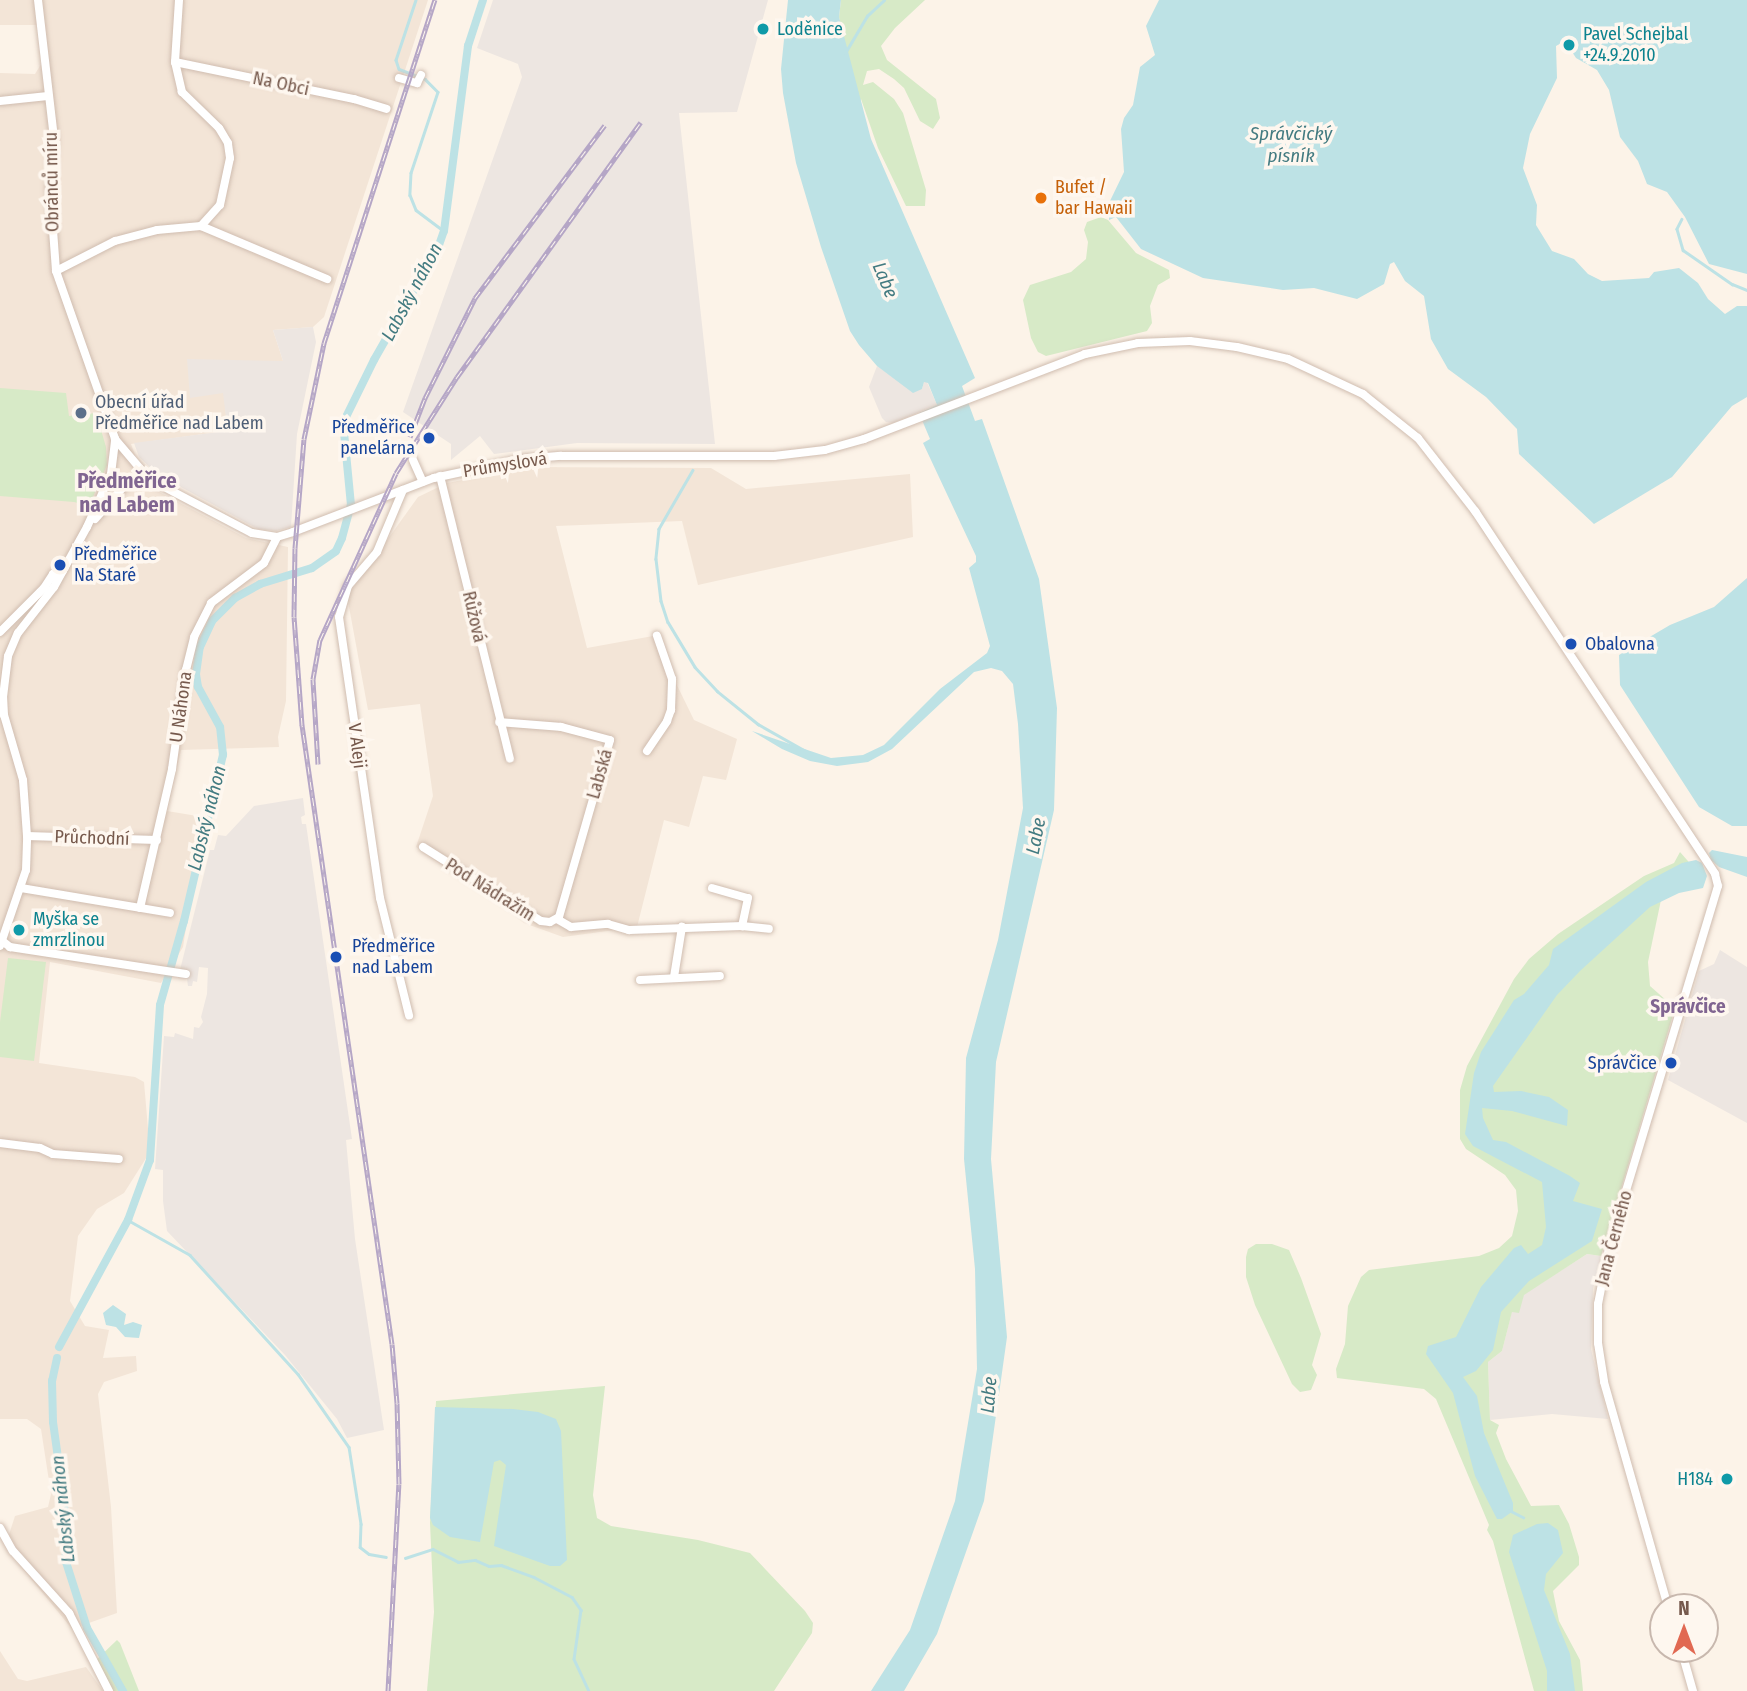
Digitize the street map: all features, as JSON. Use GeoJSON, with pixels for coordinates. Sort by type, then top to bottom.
{"type":"FeatureCollection","features":[{"type":"Feature","properties":{"kind":"street","name":"Obránců míru"},"geometry":{"type":"LineString","coordinates":[[38,0],[54,139],[50,189],[56,271],[115,439],[149,479]]}},
{"type":"Feature","properties":{"kind":"street"},"geometry":{"type":"LineString","coordinates":[[179,0],[175,62],[182,93],[219,128],[229,150],[226,188],[220,205],[201,226]]}},
{"type":"Feature","properties":{"kind":"street","name":"Na Obci"},"geometry":{"type":"LineString","coordinates":[[175,62],[354,99],[387,109]]}},
{"type":"Feature","properties":{"kind":"street"},"geometry":{"type":"LineString","coordinates":[[399,78],[417,83],[420,78]]}},
{"type":"Feature","properties":{"kind":"street"},"geometry":{"type":"LineString","coordinates":[[0,101],[48,96]]}},
{"type":"Feature","properties":{"kind":"street"},"geometry":{"type":"LineString","coordinates":[[56,271],[115,241],[157,230],[201,226],[327,279]]}},
{"type":"Feature","properties":{"kind":"street","name":"Průmyslová"},"geometry":{"type":"LineString","coordinates":[[277,537],[440,476],[540,457],[797,455],[864,439],[1085,354],[1138,343],[1190,341],[1237,346],[1289,359],[1363,394],[1418,438],[1440,464],[1715,874]]}},
{"type":"Feature","properties":{"kind":"street","name":"Obránců míru"},"geometry":{"type":"LineString","coordinates":[[1,942],[26,870],[25,793],[1,695],[12,645],[63,571],[87,527],[111,474],[115,439]]}},
{"type":"Feature","properties":{"kind":"street"},"geometry":{"type":"LineString","coordinates":[[413,460],[424,482]]}},
{"type":"Feature","properties":{"kind":"street","name":"Růžová"},"geometry":{"type":"LineString","coordinates":[[440,476],[510,758]]}},
{"type":"Feature","properties":{"kind":"street"},"geometry":{"type":"LineString","coordinates":[[87,527],[125,484],[149,479],[252,533],[277,537]]}},
{"type":"Feature","properties":{"kind":"street","name":"V Aleji"},"geometry":{"type":"LineString","coordinates":[[403,490],[377,552],[348,586],[339,617],[380,898],[409,1015]]}},
{"type":"Feature","properties":{"kind":"street","name":"U Náhona"},"geometry":{"type":"LineString","coordinates":[[140,908],[157,840],[194,636],[211,603],[264,564],[277,537]]}},
{"type":"Feature","properties":{"kind":"street"},"geometry":{"type":"LineString","coordinates":[[0,632],[44,589],[53,574],[63,571]]}},
{"type":"Feature","properties":{"kind":"street"},"geometry":{"type":"LineString","coordinates":[[647,751],[667,722],[670,710],[672,679],[657,636]]}},
{"type":"Feature","properties":{"kind":"street","name":"Labská"},"geometry":{"type":"LineString","coordinates":[[499,722],[561,727],[610,740],[558,918]]}},
{"type":"Feature","properties":{"kind":"street","name":"Průchodní"},"geometry":{"type":"LineString","coordinates":[[27,836],[157,840]]}},
{"type":"Feature","properties":{"kind":"street","name":"Pod Nádražím"},"geometry":{"type":"LineString","coordinates":[[423,847],[541,921],[558,918]]}},
{"type":"Feature","properties":{"kind":"street","name":"Jana Černého"},"geometry":{"type":"LineString","coordinates":[[1664,1593],[1604,1381],[1598,1343],[1598,1304],[1610,1244],[1718,886],[1715,874]]}},
{"type":"Feature","properties":{"kind":"street"},"geometry":{"type":"LineString","coordinates":[[21,888],[170,913]]}},
{"type":"Feature","properties":{"kind":"street"},"geometry":{"type":"LineString","coordinates":[[712,888],[748,898],[742,926]]}},
{"type":"Feature","properties":{"kind":"street"},"geometry":{"type":"LineString","coordinates":[[558,918],[571,927],[608,924],[629,930],[742,926],[769,929]]}},
{"type":"Feature","properties":{"kind":"street"},"geometry":{"type":"LineString","coordinates":[[674,977],[682,927]]}},
{"type":"Feature","properties":{"kind":"street"},"geometry":{"type":"LineString","coordinates":[[1,942],[10,947],[186,974]]}},
{"type":"Feature","properties":{"kind":"street"},"geometry":{"type":"LineString","coordinates":[[640,980],[720,976]]}},
{"type":"Feature","properties":{"kind":"street"},"geometry":{"type":"LineString","coordinates":[[0,1143],[40,1148],[53,1154],[119,1159]]}},
{"type":"Feature","properties":{"kind":"street"},"geometry":{"type":"LineString","coordinates":[[0,1528],[13,1551],[69,1613],[109,1691]]}},
{"type":"Feature","properties":{"kind":"street"},"geometry":{"type":"LineString","coordinates":[[1685,1663],[1693,1691]]}},
{"type":"Feature","properties":{"kind":"shaded area"},"geometry":{"type":"Polygon","coordinates":[[[0,0],[428,0],[324,317],[313,327],[273,330],[283,361],[224,393],[227,426],[218,432],[131,444],[146,485],[246,538],[288,547],[286,701],[278,737],[279,747],[181,750],[167,811],[203,817],[183,947],[161,983],[50,962],[39,1063],[135,1077],[144,1082],[150,1152],[124,1193],[97,1209],[78,1236],[70,1301],[85,1326],[109,1330],[103,1358],[136,1356],[137,1371],[104,1382],[98,1394],[111,1507],[117,1613],[72,1629],[5,1547],[15,1516],[48,1507],[51,1494],[41,1429],[27,1419],[0,1419],[0,73],[35,74],[48,53],[44,25],[0,25],[0,0]]]}},
{"type":"Feature","properties":{"kind":"shaded area"},"geometry":{"type":"Polygon","coordinates":[[[493,0],[768,0],[737,112],[679,113],[715,444],[577,443],[494,454],[480,436],[451,460],[451,444],[403,412],[522,77],[518,64],[477,48],[493,0]]]}},
{"type":"Feature","properties":{"kind":"shaded area"},"geometry":{"type":"Polygon","coordinates":[[[313,327],[316,342],[297,434],[291,527],[276,531],[258,529],[157,474],[139,457],[134,443],[218,432],[227,426],[223,393],[190,398],[187,359],[283,361],[273,330],[313,327]]]}},
{"type":"Feature","properties":{"kind":"shaded area"},"geometry":{"type":"Polygon","coordinates":[[[877,366],[910,389],[922,389],[924,382],[927,382],[937,405],[893,423],[886,422],[869,387],[877,366]]]}},
{"type":"Feature","properties":{"kind":"shaded area"},"geometry":{"type":"Polygon","coordinates":[[[530,467],[711,468],[746,489],[910,474],[913,537],[698,585],[682,521],[556,526],[587,648],[653,636],[694,720],[737,739],[726,780],[703,776],[689,827],[664,820],[637,927],[563,937],[524,923],[416,847],[433,796],[420,704],[368,710],[347,596],[418,497],[447,483],[530,467]]]}},
{"type":"Feature","properties":{"kind":"shaded area"},"geometry":{"type":"Polygon","coordinates":[[[303,798],[305,815],[301,817],[302,824],[306,824],[352,1139],[346,1140],[355,1239],[384,1430],[347,1438],[337,1419],[285,1355],[167,1231],[163,1170],[155,1169],[164,1036],[174,1037],[175,1033],[193,1039],[194,1027],[199,1028],[203,1022],[201,1017],[207,994],[208,968],[199,967],[197,982],[193,981],[192,986],[188,986],[187,979],[178,978],[210,850],[214,850],[218,835],[226,836],[254,806],[303,798]]]}},
{"type":"Feature","properties":{"kind":"shaded area"},"geometry":{"type":"Polygon","coordinates":[[[1720,950],[1747,967],[1747,1123],[1668,1080],[1699,971],[1714,964],[1720,950]]]}},
{"type":"Feature","properties":{"kind":"shaded area"},"geometry":{"type":"Polygon","coordinates":[[[1587,1254],[1601,1256],[1593,1289],[1591,1349],[1608,1419],[1552,1414],[1490,1420],[1488,1362],[1502,1351],[1512,1311],[1523,1295],[1587,1254]]]}},
{"type":"Feature","properties":{"kind":"shaded area"},"geometry":{"type":"Polygon","coordinates":[[[0,1651],[18,1679],[27,1681],[86,1667],[103,1691],[0,1691],[0,1651]]]}},
{"type":"Feature","properties":{"kind":"green space"},"geometry":{"type":"Polygon","coordinates":[[[841,0],[925,0],[895,28],[881,46],[887,60],[936,99],[940,118],[933,129],[920,121],[904,88],[879,69],[867,71],[863,85],[873,82],[894,99],[903,113],[926,190],[925,206],[906,206],[878,148],[861,99],[860,102],[847,54],[839,17],[841,0]]]}},
{"type":"Feature","properties":{"kind":"green space"},"geometry":{"type":"Polygon","coordinates":[[[1101,217],[1108,220],[1136,253],[1169,270],[1170,278],[1158,285],[1150,306],[1152,323],[1147,331],[1046,356],[1038,352],[1031,338],[1023,300],[1030,285],[1071,272],[1086,259],[1088,242],[1084,230],[1087,222],[1101,217]]]}},
{"type":"Feature","properties":{"kind":"green space"},"geometry":{"type":"Polygon","coordinates":[[[0,388],[66,393],[69,416],[96,413],[106,447],[107,465],[89,506],[74,502],[0,496],[0,388]]]}},
{"type":"Feature","properties":{"kind":"green space"},"geometry":{"type":"Polygon","coordinates":[[[1680,852],[1702,877],[1661,900],[1648,962],[1650,986],[1675,1008],[1601,1256],[1587,1254],[1524,1295],[1519,1313],[1512,1312],[1502,1351],[1488,1362],[1490,1420],[1499,1425],[1496,1433],[1506,1459],[1531,1506],[1559,1505],[1569,1524],[1579,1557],[1579,1565],[1553,1591],[1559,1621],[1580,1660],[1583,1691],[1534,1691],[1493,1541],[1487,1530],[1489,1525],[1436,1399],[1424,1389],[1337,1378],[1336,1369],[1345,1344],[1348,1306],[1361,1277],[1369,1270],[1479,1256],[1499,1248],[1512,1236],[1518,1211],[1516,1190],[1505,1175],[1466,1149],[1460,1139],[1460,1090],[1467,1066],[1514,979],[1529,959],[1558,934],[1644,876],[1674,863],[1680,852]]]}},
{"type":"Feature","properties":{"kind":"green space"},"geometry":{"type":"Polygon","coordinates":[[[8,958],[46,962],[34,1061],[0,1057],[0,1022],[8,958]]]}},
{"type":"Feature","properties":{"kind":"green space"},"geometry":{"type":"Polygon","coordinates":[[[1256,1244],[1272,1244],[1289,1250],[1301,1278],[1321,1334],[1312,1365],[1317,1375],[1311,1390],[1300,1392],[1292,1384],[1255,1305],[1246,1277],[1246,1257],[1248,1249],[1256,1244]]]}},
{"type":"Feature","properties":{"kind":"green space"},"geometry":{"type":"Polygon","coordinates":[[[605,1386],[593,1495],[597,1518],[611,1526],[698,1540],[750,1553],[805,1611],[813,1623],[812,1633],[774,1691],[427,1691],[434,1612],[430,1523],[436,1401],[605,1386]]]}},
{"type":"Feature","properties":{"kind":"green space"},"geometry":{"type":"Polygon","coordinates":[[[117,1640],[139,1691],[107,1691],[94,1662],[117,1640]]]}},
{"type":"Feature","properties":{"kind":"water","name":"Labe"},"geometry":{"type":"Polygon","coordinates":[[[788,0],[841,0],[839,17],[871,139],[975,378],[962,386],[975,421],[982,419],[1039,579],[1057,708],[1054,810],[996,1062],[991,1159],[1007,1337],[984,1501],[937,1634],[904,1691],[871,1691],[910,1630],[955,1501],[977,1369],[975,1269],[964,1159],[966,1058],[998,940],[1023,808],[1018,724],[1013,684],[1002,671],[991,668],[974,672],[892,749],[868,762],[837,766],[810,761],[782,749],[752,731],[831,758],[863,755],[884,745],[940,689],[987,653],[990,646],[969,568],[976,562],[976,556],[923,443],[930,439],[919,413],[937,405],[928,383],[924,382],[922,389],[913,393],[877,366],[859,345],[850,331],[821,247],[796,163],[783,93],[781,69],[788,0]]]}},
{"type":"Feature","properties":{"kind":"water","name":"Správčický písník"},"geometry":{"type":"Polygon","coordinates":[[[1159,0],[1747,0],[1747,274],[1709,264],[1685,217],[1667,192],[1647,184],[1638,161],[1620,137],[1609,90],[1597,70],[1576,58],[1565,41],[1556,46],[1557,78],[1530,134],[1523,168],[1537,205],[1536,225],[1552,251],[1574,259],[1588,274],[1602,281],[1649,278],[1654,272],[1679,268],[1698,283],[1708,299],[1725,314],[1737,306],[1747,306],[1747,397],[1732,406],[1672,477],[1594,524],[1519,454],[1517,429],[1486,397],[1448,369],[1431,339],[1424,296],[1405,281],[1394,262],[1390,264],[1384,284],[1357,299],[1314,288],[1283,290],[1203,278],[1141,249],[1116,217],[1109,220],[1109,203],[1124,172],[1121,129],[1124,118],[1133,105],[1140,67],[1155,55],[1146,26],[1159,0]]]}},
{"type":"Feature","properties":{"kind":"water"},"geometry":{"type":"Polygon","coordinates":[[[1747,578],[1747,826],[1732,826],[1699,807],[1620,685],[1619,655],[1670,625],[1714,607],[1747,578]]]}},
{"type":"Feature","properties":{"kind":"water"},"geometry":{"type":"Polygon","coordinates":[[[1712,850],[1747,857],[1747,877],[1719,867],[1711,860],[1709,853],[1712,850]]]}},
{"type":"Feature","properties":{"kind":"water"},"geometry":{"type":"Polygon","coordinates":[[[1696,860],[1702,863],[1707,876],[1703,888],[1679,893],[1650,907],[1580,971],[1557,995],[1493,1086],[1494,1092],[1521,1091],[1549,1097],[1568,1110],[1567,1126],[1512,1111],[1482,1108],[1483,1118],[1493,1140],[1506,1142],[1570,1176],[1580,1183],[1573,1201],[1602,1209],[1592,1241],[1529,1281],[1501,1312],[1493,1350],[1476,1371],[1463,1377],[1477,1396],[1484,1433],[1513,1503],[1513,1511],[1502,1519],[1497,1519],[1475,1476],[1453,1393],[1426,1354],[1428,1346],[1456,1337],[1481,1287],[1514,1248],[1521,1245],[1528,1254],[1542,1245],[1546,1227],[1542,1182],[1473,1146],[1465,1134],[1474,1073],[1481,1052],[1514,1000],[1524,994],[1549,965],[1553,949],[1646,882],[1682,863],[1696,860]]]}},
{"type":"Feature","properties":{"kind":"water"},"geometry":{"type":"Polygon","coordinates":[[[113,1305],[126,1314],[124,1325],[133,1322],[142,1325],[139,1338],[125,1337],[116,1327],[106,1325],[103,1313],[113,1305]]]}},
{"type":"Feature","properties":{"kind":"water"},"geometry":{"type":"Polygon","coordinates":[[[435,1407],[513,1409],[538,1412],[556,1419],[561,1431],[567,1560],[560,1566],[550,1566],[494,1546],[506,1465],[500,1460],[494,1462],[480,1542],[450,1537],[433,1525],[430,1518],[435,1407]]]}},
{"type":"Feature","properties":{"kind":"water"},"geometry":{"type":"Polygon","coordinates":[[[1548,1523],[1558,1530],[1563,1553],[1546,1574],[1544,1590],[1570,1654],[1575,1691],[1547,1691],[1547,1671],[1509,1552],[1513,1535],[1537,1524],[1548,1523]]]}},
{"type":"Feature","properties":{"kind":"waterway"},"geometry":{"type":"LineString","coordinates":[[416,0],[396,60],[399,69],[425,79],[438,92],[411,173],[410,195],[416,210],[444,231]]}},
{"type":"Feature","properties":{"kind":"waterway","name":"Labský náhon"},"geometry":{"type":"LineString","coordinates":[[59,1347],[128,1220],[150,1160],[160,1005],[184,921],[223,755],[220,727],[198,687],[196,674],[200,647],[212,621],[235,598],[260,584],[312,568],[336,551],[342,538],[351,505],[344,432],[346,417],[374,360],[438,248],[444,231],[468,46],[483,0]]}},
{"type":"Feature","properties":{"kind":"waterway"},"geometry":{"type":"LineString","coordinates":[[845,53],[867,16],[884,0]]}},
{"type":"Feature","properties":{"kind":"waterway"},"geometry":{"type":"LineString","coordinates":[[1682,219],[1677,229],[1683,250],[1732,284],[1747,290]]}},
{"type":"Feature","properties":{"kind":"waterway"},"geometry":{"type":"LineString","coordinates":[[693,470],[659,529],[656,559],[661,601],[668,622],[695,667],[717,691],[758,724],[811,754]]}},
{"type":"Feature","properties":{"kind":"waterway"},"geometry":{"type":"LineString","coordinates":[[128,1220],[190,1255],[298,1374],[349,1447],[361,1524],[360,1547],[369,1554],[386,1557]]}},
{"type":"Feature","properties":{"kind":"waterway","name":"Labský náhon"},"geometry":{"type":"LineString","coordinates":[[57,1358],[52,1381],[53,1422],[64,1501],[66,1562],[87,1628],[123,1691]]}},
{"type":"Feature","properties":{"kind":"waterway"},"geometry":{"type":"LineString","coordinates":[[1509,1510],[1523,1517]]}},
{"type":"Feature","properties":{"kind":"waterway"},"geometry":{"type":"LineString","coordinates":[[405,1558],[433,1549],[458,1562],[475,1560],[489,1566],[501,1565],[534,1577],[572,1597],[581,1610],[574,1659],[589,1691]]}},
{"type":"Feature","properties":{"kind":"railway"},"geometry":{"type":"LineString","coordinates":[[388,1691],[399,1484],[397,1403],[392,1344],[302,725],[294,617],[295,548],[304,439],[324,343],[435,0]]}},
{"type":"Feature","properties":{"kind":"railway"},"geometry":{"type":"LineString","coordinates":[[318,764],[313,679],[320,640],[396,473],[457,377],[641,122]]}},
{"type":"Feature","properties":{"kind":"railway"},"geometry":{"type":"LineString","coordinates":[[410,437],[425,398],[475,298],[605,125]]}},
{"type":"Feature","properties":{"kind":"place","name":"Loděnice"},"geometry":{"type":"Point","coordinates":[763,29]}},
{"type":"Feature","properties":{"kind":"place","name":"Pavel Schejbal +24.9.2010"},"geometry":{"type":"Point","coordinates":[1569,45]}},
{"type":"Feature","properties":{"kind":"place","name":"Bufet / bar Hawaii"},"geometry":{"type":"Point","coordinates":[1041,198]}},
{"type":"Feature","properties":{"kind":"place","name":"Obecní úřad Předměřice nad Labem"},"geometry":{"type":"Point","coordinates":[81,413]}},
{"type":"Feature","properties":{"kind":"place","name":"Předměřice panelárna"},"geometry":{"type":"Point","coordinates":[429,438]}},
{"type":"Feature","properties":{"kind":"place","name":"Předměřice Na Staré"},"geometry":{"type":"Point","coordinates":[60,565]}},
{"type":"Feature","properties":{"kind":"place","name":"Obalovna"},"geometry":{"type":"Point","coordinates":[1571,644]}},
{"type":"Feature","properties":{"kind":"place","name":"Myška se zmrzlinou"},"geometry":{"type":"Point","coordinates":[19,930]}},
{"type":"Feature","properties":{"kind":"place","name":"Předměřice nad Labem"},"geometry":{"type":"Point","coordinates":[336,957]}},
{"type":"Feature","properties":{"kind":"place","name":"Správčice"},"geometry":{"type":"Point","coordinates":[1671,1063]}},
{"type":"Feature","properties":{"kind":"place","name":"H184"},"geometry":{"type":"Point","coordinates":[1727,1479]}},
{"type":"Feature","properties":{"kind":"district","name":"Předměřice nad Labem"},"geometry":{"type":"Point","coordinates":[127,493]}},
{"type":"Feature","properties":{"kind":"district","name":"Správčice"},"geometry":{"type":"Point","coordinates":[1688,1007]}}]}
